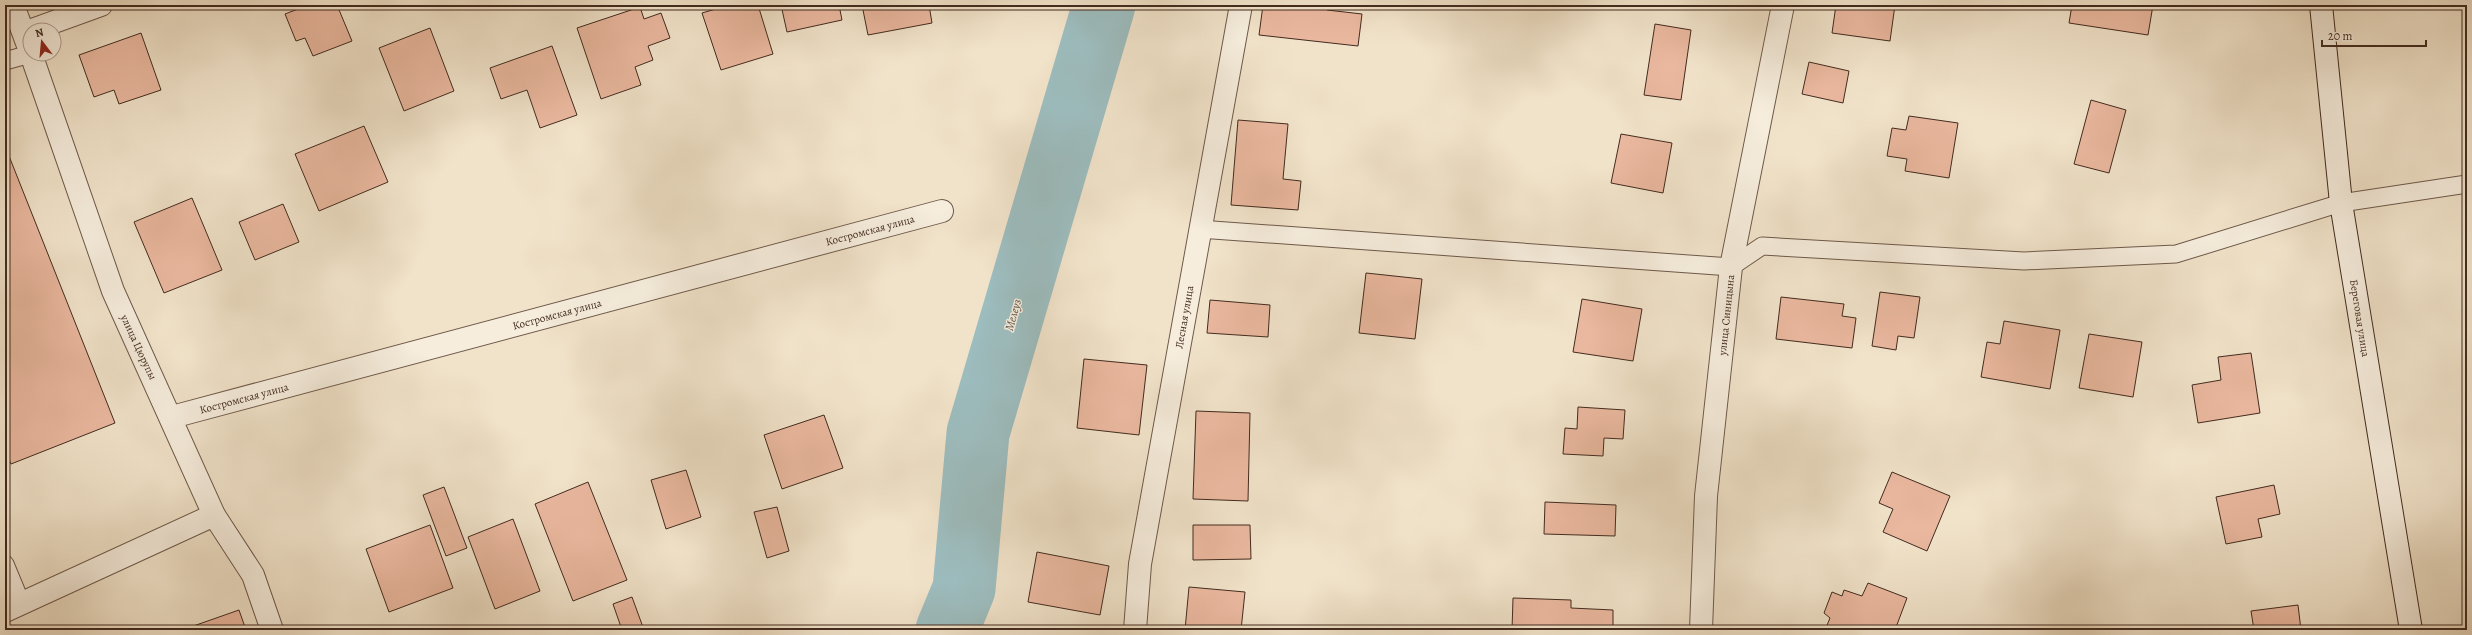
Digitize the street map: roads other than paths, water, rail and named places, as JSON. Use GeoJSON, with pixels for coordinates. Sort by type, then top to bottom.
{"type":"FeatureCollection","features":[{"type":"Feature","properties":{"kind":"street","name":"улица Цюрупы"},"geometry":{"type":"LineString","coordinates":[[13,5],[22,26]]}},
{"type":"Feature","properties":{"kind":"street"},"geometry":{"type":"LineString","coordinates":[[62,25],[101,5]]}},
{"type":"Feature","properties":{"kind":"street","name":"Лесная улица"},"geometry":{"type":"LineString","coordinates":[[1135,630],[1140,564],[1240,5]]}},
{"type":"Feature","properties":{"kind":"street","name":"улица Синицына"},"geometry":{"type":"LineString","coordinates":[[1701,630],[1706,496],[1731,267],[1784,5]]}},
{"type":"Feature","properties":{"kind":"street","name":"Береговая улица"},"geometry":{"type":"LineString","coordinates":[[2321,5],[2341,203],[2411,630]]}},
{"type":"Feature","properties":{"kind":"street","name":"улица Цюрупы"},"geometry":{"type":"LineString","coordinates":[[36,62],[113,291],[172,417],[214,515],[253,575],[272,630]]}},
{"type":"Feature","properties":{"kind":"street","name":"Костромская улица"},"geometry":{"type":"LineString","coordinates":[[172,417],[942,211]]}},
{"type":"Feature","properties":{"kind":"street"},"geometry":{"type":"LineString","coordinates":[[13,608],[214,515]]}},
{"type":"Feature","properties":{"kind":"lane"},"geometry":{"type":"LineString","coordinates":[[5,61],[22,48]]}},
{"type":"Feature","properties":{"kind":"lane"},"geometry":{"type":"LineString","coordinates":[[1199,229],[1731,267],[1762,246],[2024,261],[2176,254],[2341,203],[2467,184]]}},
{"type":"Feature","properties":{"kind":"lane"},"geometry":{"type":"LineString","coordinates":[[5,564],[13,608]]}},
{"type":"Feature","properties":{"kind":"waterway","name":"Мелеуз"},"geometry":{"type":"LineString","coordinates":[[947,630],[964,589],[978,433],[1104,5]]}}]}
